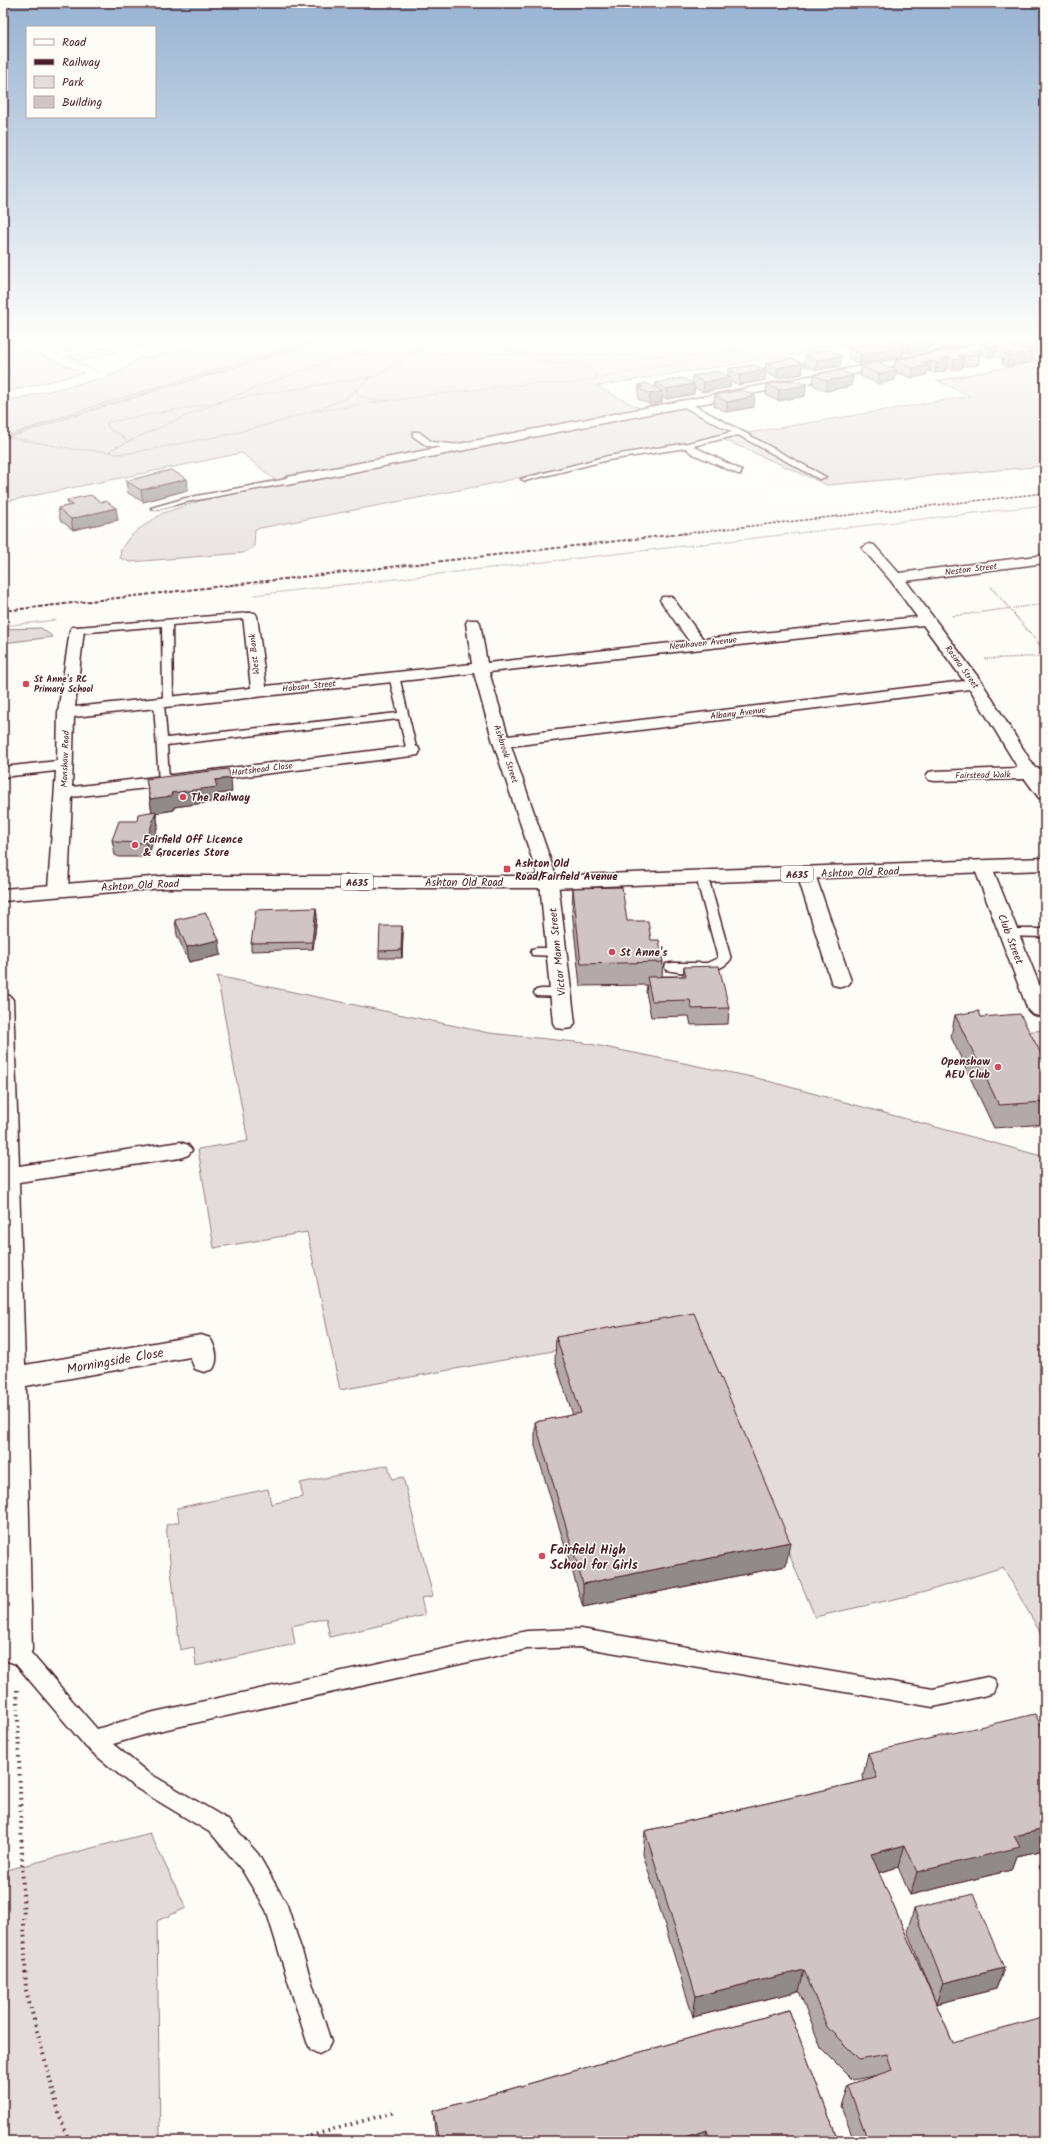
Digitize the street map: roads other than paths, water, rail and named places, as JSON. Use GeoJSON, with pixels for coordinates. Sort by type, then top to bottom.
{"type":"FeatureCollection","features":[{"type":"Feature","properties":{"kind":"main road"},"geometry":{"type":"LineString","coordinates":[[287,481],[510,437]]}},
{"type":"Feature","properties":{"kind":"main road","name":"Rosina Street"},"geometry":{"type":"LineString","coordinates":[[869,548],[896,578],[975,684],[1038,774],[1045,794]]}},
{"type":"Feature","properties":{"kind":"main road","name":"Neston Street"},"geometry":{"type":"LineString","coordinates":[[896,578],[1044,561]]}},
{"type":"Feature","properties":{"kind":"main road"},"geometry":{"type":"LineString","coordinates":[[667,600],[698,643]]}},
{"type":"Feature","properties":{"kind":"main road","name":"West Bank"},"geometry":{"type":"LineString","coordinates":[[250,616],[259,692]]}},
{"type":"Feature","properties":{"kind":"main road","name":"Newhaven Avenue"},"geometry":{"type":"LineString","coordinates":[[480,667],[926,620]]}},
{"type":"Feature","properties":{"kind":"main road","name":"Ashbrook Street"},"geometry":{"type":"LineString","coordinates":[[473,623],[480,667],[501,742],[550,882]]}},
{"type":"Feature","properties":{"kind":"main road","name":"Manshaw Road"},"geometry":{"type":"LineString","coordinates":[[58,889],[64,793],[66,713],[77,630]]}},
{"type":"Feature","properties":{"kind":"main road","name":"Hobson Street"},"geometry":{"type":"LineString","coordinates":[[66,713],[480,667]]}},
{"type":"Feature","properties":{"kind":"main road","name":"Albany Avenue"},"geometry":{"type":"LineString","coordinates":[[501,742],[975,684]]}},
{"type":"Feature","properties":{"kind":"main road","name":"Hartshead Close"},"geometry":{"type":"LineString","coordinates":[[64,793],[412,750]]}},
{"type":"Feature","properties":{"kind":"main road"},"geometry":{"type":"LineString","coordinates":[[3,772],[65,766]]}},
{"type":"Feature","properties":{"kind":"main road","name":"Fairstead Walk"},"geometry":{"type":"LineString","coordinates":[[935,776],[1038,774]]}},
{"type":"Feature","properties":{"kind":"main road","name":"Ashton Old Road"},"geometry":{"type":"LineString","coordinates":[[3,895],[58,889],[164,882],[550,882],[806,874],[1045,864]]}},
{"type":"Feature","properties":{"kind":"main road","name":"Club Street"},"geometry":{"type":"LineString","coordinates":[[983,867],[1039,1010]]}},
{"type":"Feature","properties":{"kind":"main road"},"geometry":{"type":"LineString","coordinates":[[806,874],[841,981]]}},
{"type":"Feature","properties":{"kind":"main road","name":"Victor Mann Street"},"geometry":{"type":"LineString","coordinates":[[550,882],[546,952],[561,993],[564,1022]]}},
{"type":"Feature","properties":{"kind":"main road"},"geometry":{"type":"LineString","coordinates":[[3,1000],[8,1176],[7,1305],[12,1378],[16,1650]]}},
{"type":"Feature","properties":{"kind":"main road"},"geometry":{"type":"LineString","coordinates":[[8,1176],[180,1150]]}},
{"type":"Feature","properties":{"kind":"main road","name":"Morningside Close"},"geometry":{"type":"LineString","coordinates":[[12,1378],[201,1345],[204,1362]]}},
{"type":"Feature","properties":{"kind":"lane"},"geometry":{"type":"LineString","coordinates":[[420,437],[430,444],[460,447]]}},
{"type":"Feature","properties":{"kind":"lane"},"geometry":{"type":"LineString","coordinates":[[524,479],[608,458],[720,437]]}},
{"type":"Feature","properties":{"kind":"lane"},"geometry":{"type":"LineString","coordinates":[[746,437],[822,477]]}},
{"type":"Feature","properties":{"kind":"lane"},"geometry":{"type":"LineString","coordinates":[[688,444],[694,451],[738,472]]}},
{"type":"Feature","properties":{"kind":"lane"},"geometry":{"type":"LineString","coordinates":[[155,508],[186,500],[287,481]]}},
{"type":"Feature","properties":{"kind":"lane"},"geometry":{"type":"LineString","coordinates":[[77,630],[250,616]]}},
{"type":"Feature","properties":{"kind":"lane"},"geometry":{"type":"LineString","coordinates":[[163,781],[162,742],[167,623]]}},
{"type":"Feature","properties":{"kind":"lane"},"geometry":{"type":"LineString","coordinates":[[394,676],[412,750]]}},
{"type":"Feature","properties":{"kind":"lane"},"geometry":{"type":"LineString","coordinates":[[162,742],[404,714]]}},
{"type":"Feature","properties":{"kind":"lane"},"geometry":{"type":"LineString","coordinates":[[671,967],[711,966],[722,963],[725,959],[702,877]]}},
{"type":"Feature","properties":{"kind":"lane"},"geometry":{"type":"LineString","coordinates":[[1009,933],[1045,933]]}},
{"type":"Feature","properties":{"kind":"lane"},"geometry":{"type":"LineString","coordinates":[[540,993],[561,993]]}},
{"type":"Feature","properties":{"kind":"lane"},"geometry":{"type":"LineString","coordinates":[[93,1740],[162,1720],[527,1640],[581,1638],[933,1698],[987,1686]]}},
{"type":"Feature","properties":{"kind":"lane"},"geometry":{"type":"LineString","coordinates":[[16,1650],[30,1665],[69,1714],[93,1740],[140,1779],[219,1826],[250,1862],[276,1905],[319,2042]]}},
{"type":"Feature","properties":{"kind":"railway"},"geometry":{"type":"LineString","coordinates":[[679,534],[1045,493]]}},
{"type":"Feature","properties":{"kind":"railway"},"geometry":{"type":"LineString","coordinates":[[3,611],[688,533]]}},
{"type":"Feature","properties":{"kind":"place","name":"St Anne's RC Primary School"},"geometry":{"type":"Point","coordinates":[26,684]}},
{"type":"Feature","properties":{"kind":"place","name":"The Railway"},"geometry":{"type":"Point","coordinates":[183,797]}},
{"type":"Feature","properties":{"kind":"place","name":"Fairfield Off Licence & Groceries Store"},"geometry":{"type":"Point","coordinates":[135,845]}},
{"type":"Feature","properties":{"kind":"place","name":"Ashton Old Road/Fairfield Avenue"},"geometry":{"type":"Point","coordinates":[507,869]}},
{"type":"Feature","properties":{"kind":"place","name":"St Anne's"},"geometry":{"type":"Point","coordinates":[612,952]}},
{"type":"Feature","properties":{"kind":"place","name":"Openshaw AEU Club"},"geometry":{"type":"Point","coordinates":[998,1067]}},
{"type":"Feature","properties":{"kind":"place","name":"Fairfield High School for Girls"},"geometry":{"type":"Point","coordinates":[542,1556]}}]}
